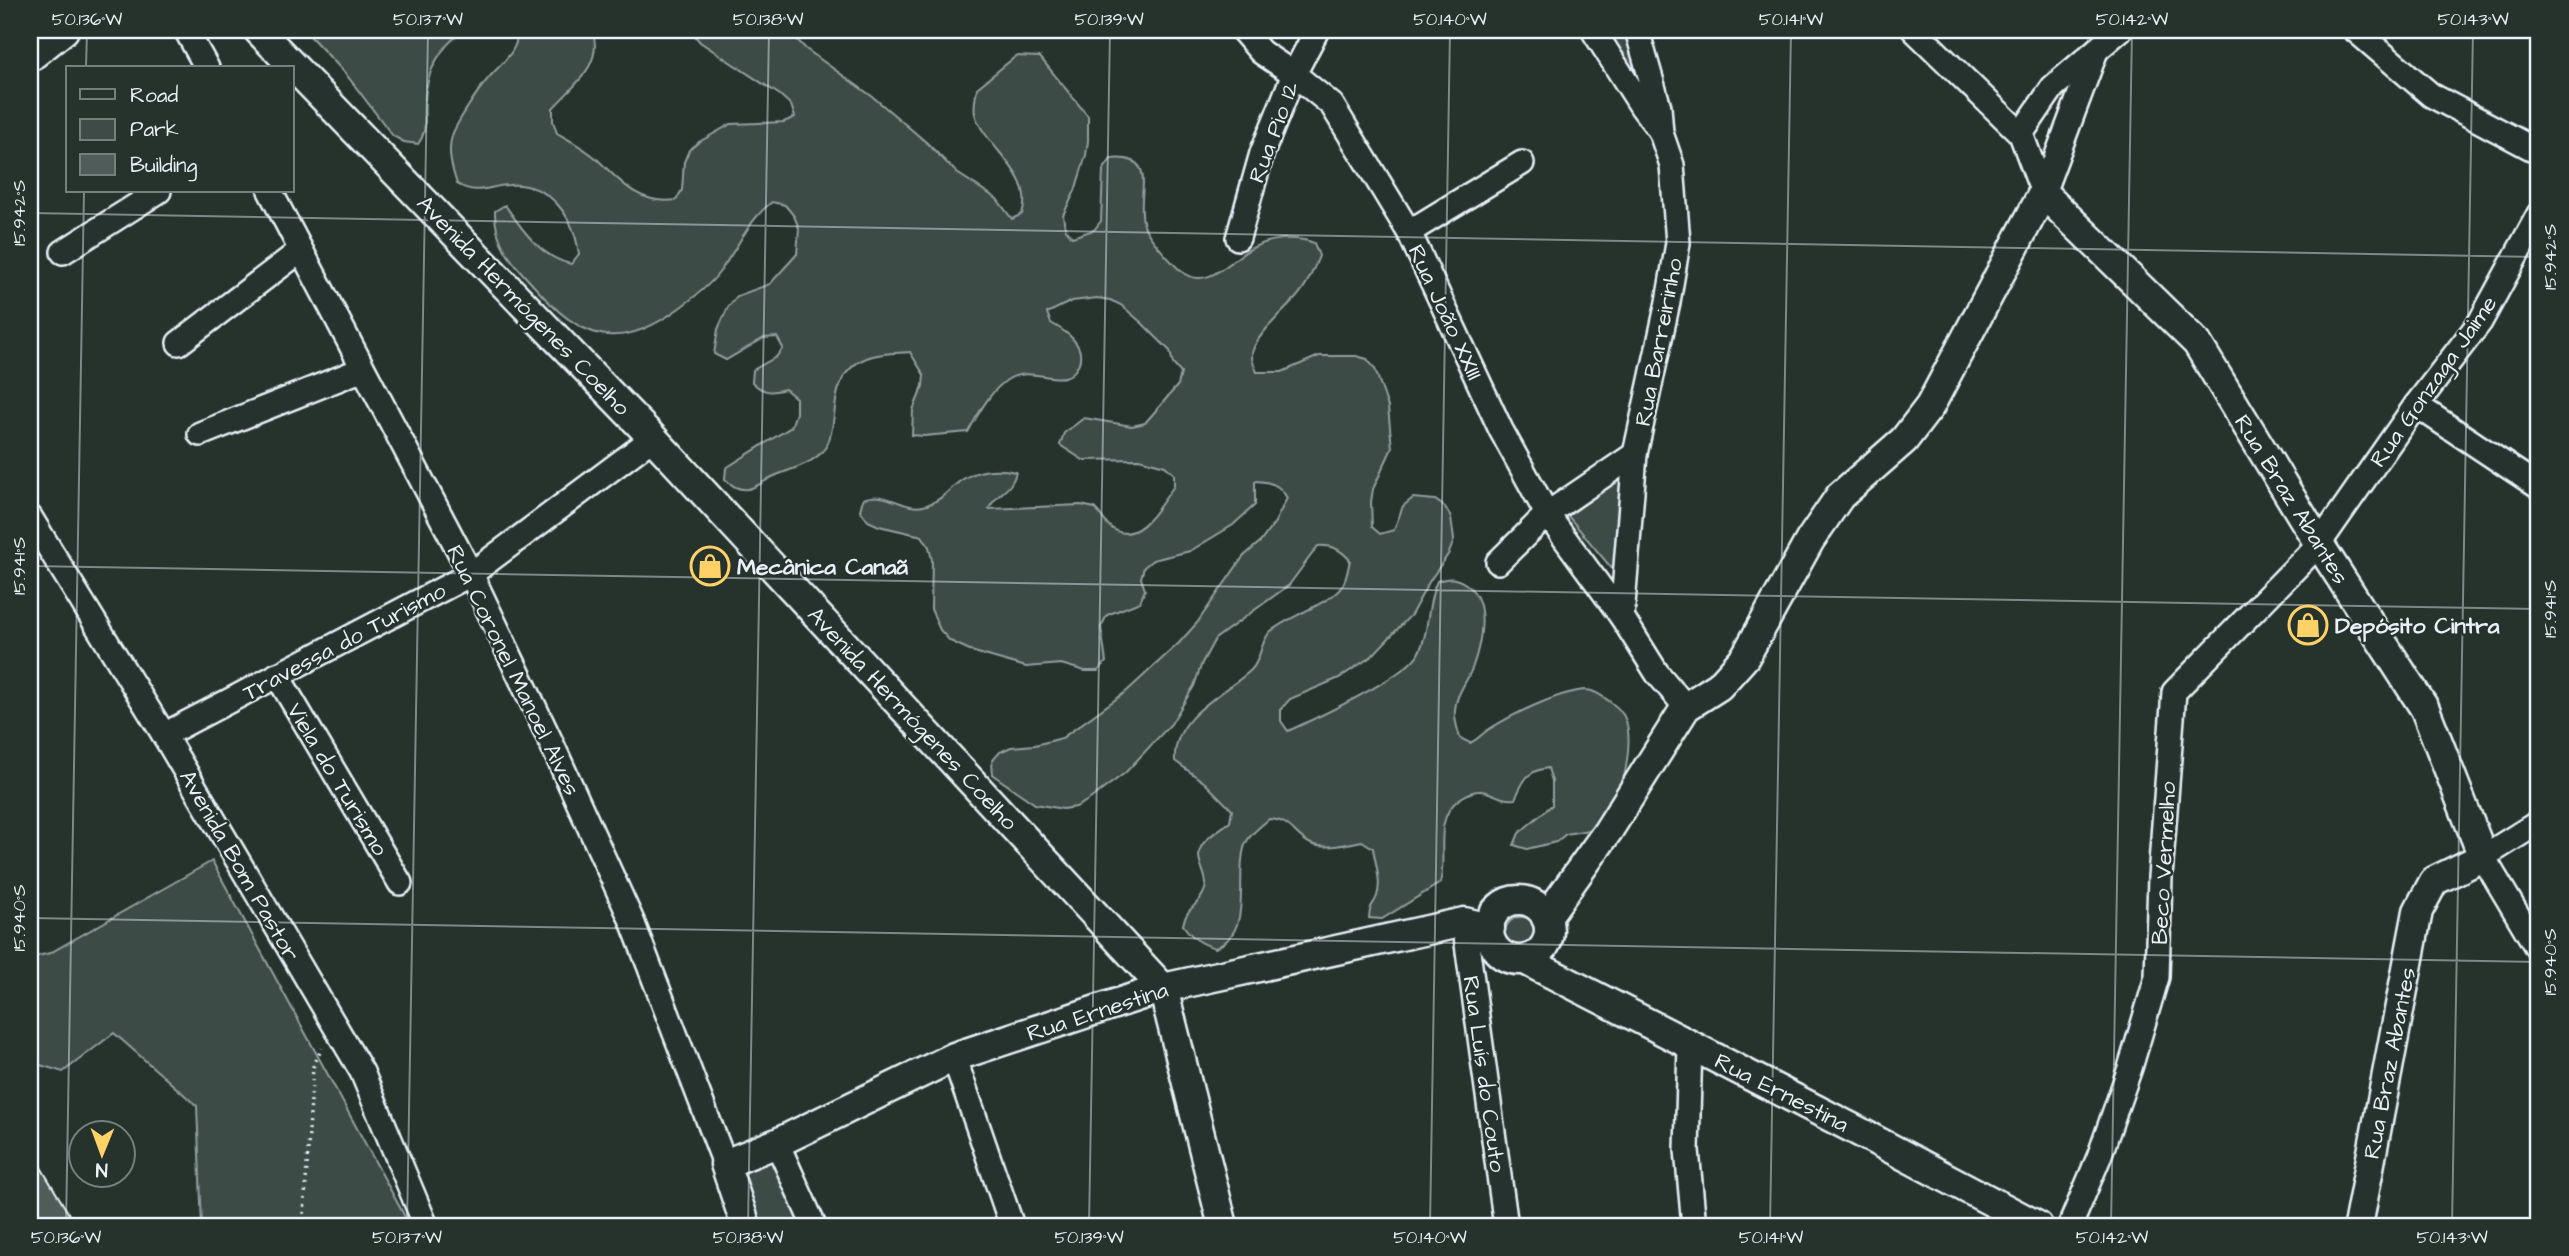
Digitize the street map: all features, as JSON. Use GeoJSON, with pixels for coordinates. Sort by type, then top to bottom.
{"type":"FeatureCollection","features":[{"type":"Feature","properties":{"kind":"street"},"geometry":{"type":"LineString","coordinates":[[30,57],[64,30]]}},
{"type":"Feature","properties":{"kind":"street"},"geometry":{"type":"LineString","coordinates":[[186,30],[205,66]]}},
{"type":"Feature","properties":{"kind":"street","name":"Avenida Hermógenes Coelho"},"geometry":{"type":"LineString","coordinates":[[258,30],[293,66]]}},
{"type":"Feature","properties":{"kind":"street","name":"Rua João XXIII"},"geometry":{"type":"LineString","coordinates":[[1242,30],[1261,52],[1294,74],[1332,105],[1409,232],[1501,430],[1547,514],[1622,617],[1657,673],[1686,707]]}},
{"type":"Feature","properties":{"kind":"street","name":"Rua Pio 12"},"geometry":{"type":"LineString","coordinates":[[1238,238],[1262,153],[1294,74],[1317,30]]}},
{"type":"Feature","properties":{"kind":"street"},"geometry":{"type":"LineString","coordinates":[[1593,30],[1661,132]]}},
{"type":"Feature","properties":{"kind":"street","name":"Rua Barreirinho"},"geometry":{"type":"LineString","coordinates":[[1622,617],[1635,454],[1678,243],[1672,165],[1661,132],[1659,107],[1637,30]]}},
{"type":"Feature","properties":{"kind":"street"},"geometry":{"type":"LineString","coordinates":[[1914,30],[2021,134],[2043,194]]}},
{"type":"Feature","properties":{"kind":"street"},"geometry":{"type":"LineString","coordinates":[[2021,134],[2053,87],[2119,30]]}},
{"type":"Feature","properties":{"kind":"street"},"geometry":{"type":"LineString","coordinates":[[2355,30],[2431,94],[2539,152]]}},
{"type":"Feature","properties":{"kind":"street"},"geometry":{"type":"LineString","coordinates":[[1546,918],[1608,831],[1686,707],[1719,686],[1745,657],[1810,540],[1840,496],[1903,440],[1930,406],[2043,194],[2096,51]]}},
{"type":"Feature","properties":{"kind":"street","name":"Avenida Hermógenes Coelho"},"geometry":{"type":"LineString","coordinates":[[294,67],[653,438],[1163,988],[1223,1226]]}},
{"type":"Feature","properties":{"kind":"street"},"geometry":{"type":"LineString","coordinates":[[1409,232],[1522,163]]}},
{"type":"Feature","properties":{"kind":"street"},"geometry":{"type":"LineString","coordinates":[[63,252],[157,192]]}},
{"type":"Feature","properties":{"kind":"street","name":"Rua Coronel Manoel Alves"},"geometry":{"type":"LineString","coordinates":[[270,192],[471,574],[632,921],[725,1164]]}},
{"type":"Feature","properties":{"kind":"street","name":"Rua Braz Abantes"},"geometry":{"type":"LineString","coordinates":[[2043,194],[2197,344],[2319,544],[2425,709],[2483,856],[2434,881],[2418,911],[2358,1226]]}},
{"type":"Feature","properties":{"kind":"street","name":"Rua Gonzaga Jaime"},"geometry":{"type":"LineString","coordinates":[[2319,544],[2417,405],[2480,322],[2539,214]]}},
{"type":"Feature","properties":{"kind":"street"},"geometry":{"type":"LineString","coordinates":[[179,343],[300,251]]}},
{"type":"Feature","properties":{"kind":"street"},"geometry":{"type":"LineString","coordinates":[[200,434],[363,369]]}},
{"type":"Feature","properties":{"kind":"street"},"geometry":{"type":"LineString","coordinates":[[2417,405],[2539,487]]}},
{"type":"Feature","properties":{"kind":"street","name":"Travessa do Turismo"},"geometry":{"type":"LineString","coordinates":[[164,735],[471,574],[653,438]]}},
{"type":"Feature","properties":{"kind":"street"},"geometry":{"type":"LineString","coordinates":[[1498,562],[1547,514],[1635,454]]}},
{"type":"Feature","properties":{"kind":"street","name":"Avenida Bom Pastor"},"geometry":{"type":"LineString","coordinates":[[30,517],[164,735],[362,1072],[426,1226]]}},
{"type":"Feature","properties":{"kind":"street","name":"Beco Vermelho"},"geometry":{"type":"LineString","coordinates":[[2070,1226],[2099,1157],[2157,977],[2160,877],[2174,692],[2319,544]]}},
{"type":"Feature","properties":{"kind":"street","name":"Viela do Turismo"},"geometry":{"type":"LineString","coordinates":[[277,675],[400,883]]}},
{"type":"Feature","properties":{"kind":"street"},"geometry":{"type":"LineString","coordinates":[[2539,822],[2483,856],[2539,951]]}},
{"type":"Feature","properties":{"kind":"street"},"geometry":{"type":"LineString","coordinates":[[1517,900],[1535,904],[1546,918],[1548,936],[1540,951],[1525,960],[1508,959],[1494,950],[1477,925],[1500,906],[1517,900]]}},
{"type":"Feature","properties":{"kind":"street","name":"Rua Ernestina"},"geometry":{"type":"LineString","coordinates":[[725,1164],[777,1143],[954,1058],[1163,988],[1477,925]]}},
{"type":"Feature","properties":{"kind":"street","name":"Rua Luís do Couto"},"geometry":{"type":"LineString","coordinates":[[1477,925],[1506,1226]]}},
{"type":"Feature","properties":{"kind":"street","name":"Rua Ernestina"},"geometry":{"type":"LineString","coordinates":[[1525,960],[2039,1226]]}},
{"type":"Feature","properties":{"kind":"street"},"geometry":{"type":"LineString","coordinates":[[1690,1045],[1687,1150],[1693,1226]]}},
{"type":"Feature","properties":{"kind":"street"},"geometry":{"type":"LineString","coordinates":[[954,1058],[1012,1226]]}},
{"type":"Feature","properties":{"kind":"street"},"geometry":{"type":"LineString","coordinates":[[777,1143],[814,1226]]}},
{"type":"Feature","properties":{"kind":"street"},"geometry":{"type":"LineString","coordinates":[[725,1164],[746,1226]]}},
{"type":"Feature","properties":{"kind":"path"},"geometry":{"type":"LineString","coordinates":[[298,1226],[304,1214],[313,1068],[333,1023]]}},
{"type":"Feature","properties":{"kind":"green space"},"geometry":{"type":"Polygon","coordinates":[[[310,30],[464,30],[441,52],[431,70],[426,90],[425,129],[418,144],[404,142],[393,136],[345,73],[310,36],[310,30]]]}},
{"type":"Feature","properties":{"kind":"green space"},"geometry":{"type":"Polygon","coordinates":[[[517,30],[592,30],[595,42],[591,63],[578,82],[553,108],[557,133],[588,152],[623,184],[651,199],[676,200],[682,190],[684,162],[689,150],[699,142],[731,124],[784,122],[795,117],[791,105],[780,95],[700,42],[690,30],[788,30],[806,49],[873,97],[926,142],[957,173],[997,199],[1012,219],[1022,214],[1022,186],[1016,173],[980,126],[974,104],[977,88],[1016,56],[1040,57],[1088,116],[1086,155],[1075,191],[1063,215],[1065,228],[1072,237],[1094,230],[1101,221],[1103,170],[1111,159],[1127,159],[1136,163],[1141,170],[1142,214],[1146,230],[1172,262],[1191,277],[1200,278],[1218,272],[1252,248],[1267,242],[1291,239],[1314,243],[1319,256],[1306,284],[1265,330],[1253,350],[1257,372],[1282,372],[1319,356],[1356,356],[1367,359],[1375,369],[1388,407],[1392,448],[1373,489],[1372,527],[1380,534],[1394,530],[1403,506],[1413,498],[1435,500],[1445,507],[1451,517],[1454,540],[1449,553],[1411,615],[1372,656],[1339,678],[1290,699],[1281,709],[1281,721],[1288,731],[1378,685],[1410,663],[1422,645],[1437,581],[1456,579],[1474,592],[1479,602],[1482,623],[1473,666],[1456,705],[1455,717],[1460,738],[1470,743],[1524,710],[1562,695],[1585,690],[1604,697],[1623,715],[1628,730],[1628,752],[1622,787],[1615,806],[1600,828],[1566,834],[1556,842],[1527,849],[1514,845],[1519,833],[1552,805],[1552,781],[1548,768],[1530,774],[1515,799],[1483,791],[1470,793],[1458,800],[1445,818],[1440,883],[1382,919],[1369,918],[1379,885],[1373,848],[1362,841],[1317,846],[1283,822],[1269,819],[1251,836],[1244,848],[1241,904],[1235,930],[1215,948],[1197,940],[1183,925],[1186,915],[1200,899],[1205,888],[1199,853],[1206,840],[1230,822],[1232,810],[1205,783],[1175,761],[1176,745],[1190,719],[1201,708],[1251,670],[1270,632],[1337,592],[1345,580],[1350,560],[1336,548],[1318,546],[1289,585],[1215,639],[1194,686],[1171,724],[1125,773],[1076,807],[1063,809],[1035,804],[993,775],[992,761],[1000,752],[1011,747],[1035,745],[1062,738],[1127,691],[1197,623],[1243,557],[1261,541],[1275,522],[1287,498],[1284,493],[1274,485],[1255,481],[1255,505],[1233,525],[1190,551],[1153,560],[1144,567],[1141,578],[1145,590],[1140,602],[1107,615],[1101,627],[1106,662],[1098,671],[1085,671],[1061,664],[1026,667],[974,652],[950,641],[940,630],[931,609],[932,560],[929,547],[922,536],[868,521],[860,510],[863,499],[880,497],[919,507],[938,499],[975,473],[991,470],[1016,472],[1011,484],[989,509],[1081,505],[1095,508],[1113,529],[1123,533],[1132,532],[1148,520],[1163,502],[1174,486],[1174,474],[1165,466],[1139,459],[1083,460],[1060,445],[1064,433],[1084,418],[1132,426],[1145,423],[1178,385],[1181,373],[1173,364],[1170,351],[1121,305],[1097,298],[1072,301],[1047,313],[1051,323],[1075,341],[1080,359],[1074,372],[1058,378],[1017,375],[995,391],[968,432],[924,436],[912,435],[913,410],[923,386],[924,375],[910,352],[863,359],[844,377],[837,396],[830,437],[817,457],[755,487],[735,487],[725,479],[726,468],[791,427],[796,413],[796,398],[785,389],[767,391],[752,382],[753,370],[776,357],[783,348],[777,337],[764,338],[726,360],[714,354],[718,329],[728,307],[737,296],[770,284],[797,254],[799,228],[794,216],[785,205],[772,202],[749,226],[725,265],[705,288],[678,309],[641,330],[624,335],[608,335],[592,332],[576,324],[543,296],[517,268],[504,248],[496,224],[495,211],[505,205],[525,233],[541,249],[560,261],[571,264],[579,254],[576,240],[572,227],[558,204],[537,189],[524,186],[509,185],[477,190],[464,188],[457,184],[452,166],[450,148],[454,131],[479,91],[512,51],[517,30]]]}},
{"type":"Feature","properties":{"kind":"green space"},"geometry":{"type":"Polygon","coordinates":[[[1601,30],[1629,30],[1654,112],[1601,30]]]}},
{"type":"Feature","properties":{"kind":"green space"},"geometry":{"type":"Polygon","coordinates":[[[1627,474],[1618,576],[1568,516],[1627,474]]]}},
{"type":"Feature","properties":{"kind":"green space"},"geometry":{"type":"Polygon","coordinates":[[[212,861],[410,1226],[202,1226],[197,1106],[114,1033],[63,1072],[30,1062],[30,958],[50,953],[212,861]]]}},
{"type":"Feature","properties":{"kind":"green space"},"geometry":{"type":"Polygon","coordinates":[[[1521,917],[1532,922],[1537,933],[1532,944],[1521,949],[1510,944],[1505,933],[1510,922],[1521,917]]]}},
{"type":"Feature","properties":{"kind":"green space"},"geometry":{"type":"Polygon","coordinates":[[[771,1154],[802,1226],[757,1226],[736,1168],[771,1154]]]}},
{"type":"Feature","properties":{"kind":"building"},"geometry":{"type":"Polygon","coordinates":[[[30,1149],[76,1226],[30,1226],[30,1149]]]}},
{"type":"Feature","properties":{"kind":"place","name":"Mecânica Canaã"},"geometry":{"type":"Point","coordinates":[710,566]}},
{"type":"Feature","properties":{"kind":"place","name":"Depósito Cintra"},"geometry":{"type":"Point","coordinates":[2308,625]}}]}
